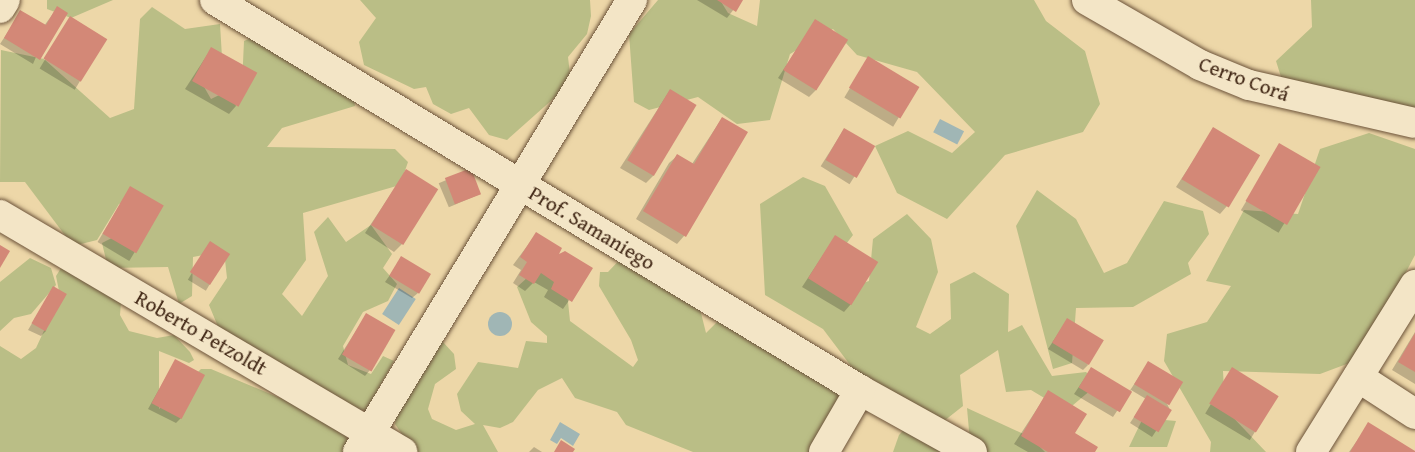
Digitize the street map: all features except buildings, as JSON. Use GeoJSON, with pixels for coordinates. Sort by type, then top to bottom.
{"type":"FeatureCollection","features":[{"type":"Feature","properties":{"kind":"street"},"geometry":{"type":"LineString","coordinates":[[0,8],[5,0]]}},
{"type":"Feature","properties":{"kind":"street","name":"Prof. Samaniego"},"geometry":{"type":"LineString","coordinates":[[215,0],[860,390],[972,452]]}},
{"type":"Feature","properties":{"kind":"street"},"geometry":{"type":"LineString","coordinates":[[364,442],[522,186],[632,0]]}},
{"type":"Feature","properties":{"kind":"street","name":"Cerro Corá"},"geometry":{"type":"LineString","coordinates":[[1087,0],[1200,65],[1249,85],[1415,123]]}},
{"type":"Feature","properties":{"kind":"street","name":"Roberto Petzoldt"},"geometry":{"type":"LineString","coordinates":[[0,215],[364,442],[402,452]]}},
{"type":"Feature","properties":{"kind":"street"},"geometry":{"type":"LineString","coordinates":[[1311,452],[1415,285]]}},
{"type":"Feature","properties":{"kind":"street"},"geometry":{"type":"LineString","coordinates":[[1358,377],[1415,414]]}},
{"type":"Feature","properties":{"kind":"street"},"geometry":{"type":"LineString","coordinates":[[824,452],[860,390]]}},
{"type":"Feature","properties":{"kind":"green space"},"geometry":{"type":"Polygon","coordinates":[[[47,0],[113,0],[71,18],[47,9],[47,0]]]}},
{"type":"Feature","properties":{"kind":"green space"},"geometry":{"type":"Polygon","coordinates":[[[360,0],[590,0],[591,16],[587,34],[568,57],[571,83],[507,140],[489,135],[469,108],[451,114],[433,104],[426,87],[414,89],[364,65],[359,42],[376,18],[360,0]]]}},
{"type":"Feature","properties":{"kind":"green space"},"geometry":{"type":"Polygon","coordinates":[[[658,0],[720,0],[728,13],[757,26],[760,0],[1034,0],[1046,21],[1085,51],[1100,104],[1083,132],[1005,155],[947,219],[897,193],[875,146],[908,131],[952,153],[975,132],[917,72],[857,55],[833,29],[790,54],[770,120],[737,124],[698,97],[649,110],[634,102],[629,34],[658,0]]]}},
{"type":"Feature","properties":{"kind":"green space"},"geometry":{"type":"Polygon","coordinates":[[[1311,0],[1415,0],[1415,129],[1286,93],[1276,61],[1312,27],[1311,0]]]}},
{"type":"Feature","properties":{"kind":"green space"},"geometry":{"type":"Polygon","coordinates":[[[152,7],[185,29],[220,24],[222,57],[203,85],[211,99],[242,84],[244,41],[260,34],[349,64],[355,106],[282,128],[267,147],[395,149],[408,162],[400,185],[303,213],[306,260],[282,294],[302,316],[328,276],[314,232],[328,217],[346,242],[371,225],[392,254],[383,268],[397,284],[388,301],[363,312],[343,346],[348,365],[371,374],[383,356],[394,361],[366,411],[350,408],[270,356],[229,353],[209,305],[227,278],[224,251],[193,257],[192,296],[179,304],[168,267],[108,268],[102,243],[145,221],[141,196],[119,204],[97,240],[73,246],[25,182],[0,182],[1,50],[44,59],[110,118],[134,109],[140,19],[152,7]]]}},
{"type":"Feature","properties":{"kind":"green space"},"geometry":{"type":"Polygon","coordinates":[[[1369,133],[1415,149],[1415,255],[1360,359],[1320,374],[1223,371],[1225,409],[1266,452],[1210,452],[1211,442],[1164,361],[1167,334],[1207,322],[1231,286],[1206,281],[1244,210],[1298,214],[1320,149],[1369,133]]]}},
{"type":"Feature","properties":{"kind":"green space"},"geometry":{"type":"Polygon","coordinates":[[[803,177],[825,186],[853,235],[822,275],[838,291],[869,281],[873,239],[907,214],[931,239],[938,272],[916,327],[930,334],[951,319],[950,284],[974,272],[1009,294],[1008,332],[1022,325],[1052,376],[1086,372],[1098,384],[1066,411],[1031,390],[1006,392],[998,350],[960,375],[963,406],[944,421],[866,386],[823,329],[765,295],[760,204],[803,177]]]}},
{"type":"Feature","properties":{"kind":"green space"},"geometry":{"type":"Polygon","coordinates":[[[1037,190],[1076,219],[1104,273],[1127,263],[1164,201],[1203,211],[1209,234],[1188,263],[1191,274],[1133,307],[1076,308],[1072,363],[1053,369],[1016,226],[1037,190]]]}},
{"type":"Feature","properties":{"kind":"green space"},"geometry":{"type":"Polygon","coordinates":[[[628,251],[698,301],[706,333],[720,319],[827,368],[843,401],[822,452],[693,452],[626,425],[617,412],[575,398],[562,378],[538,390],[513,422],[500,428],[483,425],[498,452],[414,452],[395,424],[398,404],[442,341],[454,354],[456,369],[435,384],[428,409],[432,419],[456,430],[475,424],[461,411],[457,394],[478,362],[518,368],[526,341],[547,343],[547,336],[531,322],[517,287],[538,268],[567,292],[570,321],[633,367],[638,360],[631,340],[599,286],[600,272],[608,272],[628,251]]]}},
{"type":"Feature","properties":{"kind":"green space"},"geometry":{"type":"Polygon","coordinates":[[[30,258],[51,268],[56,285],[31,314],[14,318],[0,331],[0,282],[30,258]]]}},
{"type":"Feature","properties":{"kind":"green space"},"geometry":{"type":"Polygon","coordinates":[[[63,265],[121,302],[120,315],[129,331],[157,338],[174,335],[190,352],[194,360],[189,363],[159,351],[159,409],[201,369],[211,369],[280,398],[293,397],[346,431],[348,452],[0,452],[0,346],[21,359],[36,348],[60,296],[56,276],[63,265]]]}},
{"type":"Feature","properties":{"kind":"green space"},"geometry":{"type":"Polygon","coordinates":[[[967,408],[1030,437],[1045,452],[983,452],[970,442],[967,408]]]}},
{"type":"Feature","properties":{"kind":"green space"},"geometry":{"type":"Polygon","coordinates":[[[1143,418],[1176,421],[1167,447],[1129,447],[1143,418]]]}},
{"type":"Feature","properties":{"kind":"green space"},"geometry":{"type":"Polygon","coordinates":[[[912,421],[953,452],[893,452],[899,435],[912,421]]]}},
{"type":"Feature","properties":{"kind":"shaded area"},"geometry":{"type":"Polygon","coordinates":[[[940,119],[964,131],[957,145],[933,132],[940,119]]]}},
{"type":"Feature","properties":{"kind":"shaded area"},"geometry":{"type":"Polygon","coordinates":[[[399,288],[416,299],[399,325],[382,314],[399,288]]]}},
{"type":"Feature","properties":{"kind":"shaded area"},"geometry":{"type":"Polygon","coordinates":[[[500,312],[508,316],[512,324],[508,332],[500,336],[492,332],[488,324],[492,316],[500,312]]]}},
{"type":"Feature","properties":{"kind":"shaded area"},"geometry":{"type":"Polygon","coordinates":[[[560,422],[580,434],[573,446],[561,438],[557,444],[550,440],[560,422]]]}}]}
